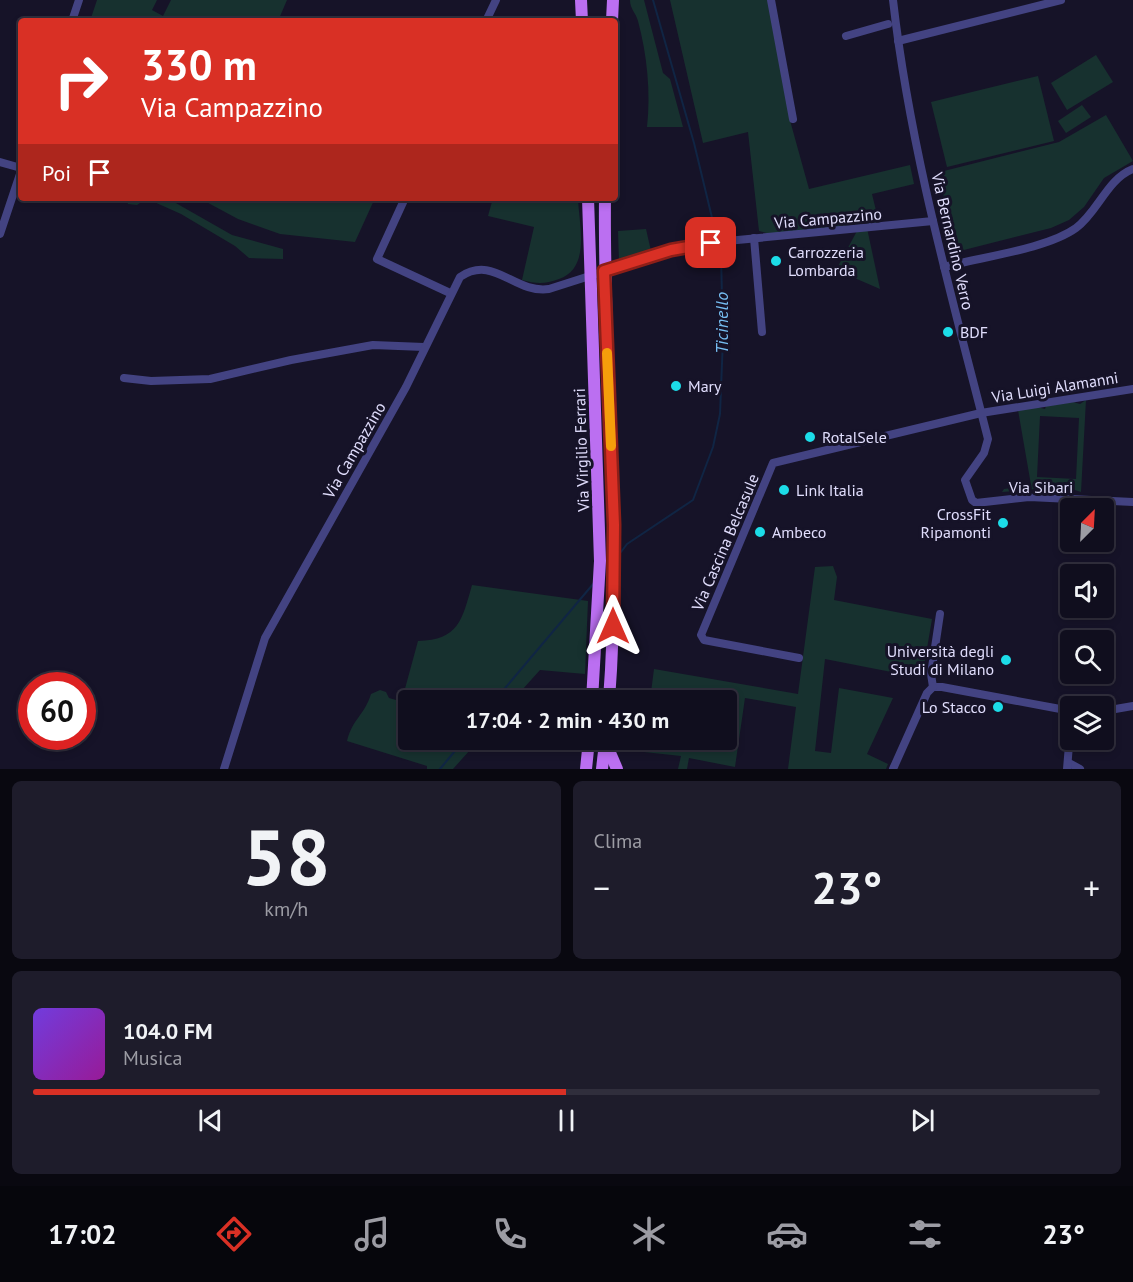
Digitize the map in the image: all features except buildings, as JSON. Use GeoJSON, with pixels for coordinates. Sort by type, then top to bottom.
{"type":"FeatureCollection","features":[{"type":"Feature","properties":{"kind":"main road"},"geometry":{"type":"LineString","coordinates":[[581,0],[582,18]]}},
{"type":"Feature","properties":{"kind":"main road"},"geometry":{"type":"LineString","coordinates":[[612,18],[613,0]]}},
{"type":"Feature","properties":{"kind":"main road","name":"Via Virgilio Ferrari"},"geometry":{"type":"LineString","coordinates":[[588,201],[598,272],[614,525],[613,646],[610,690]]}},
{"type":"Feature","properties":{"kind":"main road","name":"Via Virgilio Ferrari"},"geometry":{"type":"LineString","coordinates":[[593,690],[600,561],[598,272],[605,201]]}},
{"type":"Feature","properties":{"kind":"main road"},"geometry":{"type":"LineString","coordinates":[[586,769],[588,750]]}},
{"type":"Feature","properties":{"kind":"main road"},"geometry":{"type":"LineString","coordinates":[[602,769],[604,750]]}},
{"type":"Feature","properties":{"kind":"main road"},"geometry":{"type":"LineString","coordinates":[[609,750],[617,769]]}},
{"type":"Feature","properties":{"kind":"street"},"geometry":{"type":"LineString","coordinates":[[73,18],[79,0]]}},
{"type":"Feature","properties":{"kind":"street"},"geometry":{"type":"LineString","coordinates":[[487,18],[496,0]]}},
{"type":"Feature","properties":{"kind":"street"},"geometry":{"type":"LineString","coordinates":[[771,0],[793,119]]}},
{"type":"Feature","properties":{"kind":"street","name":"Via Bernardino Verro"},"geometry":{"type":"LineString","coordinates":[[893,0],[898,41],[933,221],[987,445],[965,480]]}},
{"type":"Feature","properties":{"kind":"street"},"geometry":{"type":"LineString","coordinates":[[898,41],[1061,0]]}},
{"type":"Feature","properties":{"kind":"street"},"geometry":{"type":"LineString","coordinates":[[846,36],[888,24]]}},
{"type":"Feature","properties":{"kind":"street"},"geometry":{"type":"LineString","coordinates":[[0,162],[18,169]]}},
{"type":"Feature","properties":{"kind":"street"},"geometry":{"type":"LineString","coordinates":[[944,267],[1047,242],[1070,232],[1090,215],[1119,177],[1133,169]]}},
{"type":"Feature","properties":{"kind":"street"},"geometry":{"type":"LineString","coordinates":[[0,234],[18,179]]}},
{"type":"Feature","properties":{"kind":"street"},"geometry":{"type":"LineString","coordinates":[[404,201],[377,259],[450,293]]}},
{"type":"Feature","properties":{"kind":"street","name":"Via Campazzino"},"geometry":{"type":"LineString","coordinates":[[727,241],[933,221]]}},
{"type":"Feature","properties":{"kind":"street"},"geometry":{"type":"LineString","coordinates":[[754,238],[762,332]]}},
{"type":"Feature","properties":{"kind":"street","name":"Via Campazzino"},"geometry":{"type":"LineString","coordinates":[[224,769],[265,638],[406,387],[450,293],[460,277],[468,272],[482,269],[495,272],[536,291],[549,289],[671,250],[711,243]]}},
{"type":"Feature","properties":{"kind":"street"},"geometry":{"type":"LineString","coordinates":[[124,378],[151,381],[210,379],[291,360],[374,345],[424,347]]}},
{"type":"Feature","properties":{"kind":"street","name":"Via Luigi Alamanni"},"geometry":{"type":"LineString","coordinates":[[981,413],[1133,388]]}},
{"type":"Feature","properties":{"kind":"street","name":"Via Cascina Belcasule"},"geometry":{"type":"LineString","coordinates":[[799,658],[704,640],[701,635],[773,463],[981,413]]}},
{"type":"Feature","properties":{"kind":"street","name":"Via Sibari"},"geometry":{"type":"LineString","coordinates":[[965,480],[972,500],[976,503],[1029,497],[1133,502]]}},
{"type":"Feature","properties":{"kind":"street"},"geometry":{"type":"LineString","coordinates":[[933,687],[931,674],[940,614]]}},
{"type":"Feature","properties":{"kind":"street"},"geometry":{"type":"LineString","coordinates":[[893,769],[927,693],[933,687],[1060,709]]}},
{"type":"Feature","properties":{"kind":"street"},"geometry":{"type":"LineString","coordinates":[[1114,709],[1133,706]]}},
{"type":"Feature","properties":{"kind":"street"},"geometry":{"type":"LineString","coordinates":[[1067,750],[1068,766],[1080,769]]}},
{"type":"Feature","properties":{"kind":"green space"},"geometry":{"type":"Polygon","coordinates":[[[97,0],[157,0],[152,10],[163,16],[171,0],[287,0],[279,18],[91,18],[97,0]]]}},
{"type":"Feature","properties":{"kind":"green space"},"geometry":{"type":"Polygon","coordinates":[[[630,0],[644,0],[663,73],[670,79],[683,127],[647,127],[649,101],[646,60],[638,21],[630,0]]]}},
{"type":"Feature","properties":{"kind":"green space"},"geometry":{"type":"Polygon","coordinates":[[[670,0],[769,0],[791,124],[809,189],[910,165],[914,184],[872,194],[879,223],[770,234],[759,231],[748,132],[703,143],[670,0]]]}},
{"type":"Feature","properties":{"kind":"green space"},"geometry":{"type":"Polygon","coordinates":[[[1096,55],[1113,82],[1067,110],[1051,83],[1096,55]]]}},
{"type":"Feature","properties":{"kind":"green space"},"geometry":{"type":"Polygon","coordinates":[[[1038,76],[1054,141],[947,167],[931,102],[1038,76]]]}},
{"type":"Feature","properties":{"kind":"green space"},"geometry":{"type":"Polygon","coordinates":[[[1082,105],[1091,117],[1066,133],[1058,121],[1082,105]]]}},
{"type":"Feature","properties":{"kind":"green space"},"geometry":{"type":"Polygon","coordinates":[[[1106,115],[1133,161],[1104,178],[1084,207],[1069,220],[1051,228],[952,253],[940,172],[1059,142],[1106,115]]]}},
{"type":"Feature","properties":{"kind":"green space"},"geometry":{"type":"Polygon","coordinates":[[[127,201],[143,201],[137,205],[128,204],[127,201]]]}},
{"type":"Feature","properties":{"kind":"green space"},"geometry":{"type":"Polygon","coordinates":[[[152,201],[172,201],[232,235],[283,249],[283,259],[249,258],[235,246],[181,214],[152,201]]]}},
{"type":"Feature","properties":{"kind":"green space"},"geometry":{"type":"Polygon","coordinates":[[[205,201],[374,201],[355,242],[280,234],[238,219],[205,201]]]}},
{"type":"Feature","properties":{"kind":"green space"},"geometry":{"type":"Polygon","coordinates":[[[492,201],[578,201],[581,244],[576,266],[559,279],[545,283],[522,280],[534,227],[488,216],[492,201]]]}},
{"type":"Feature","properties":{"kind":"green space"},"geometry":{"type":"Polygon","coordinates":[[[867,228],[880,289],[836,270],[857,231],[867,228]]]}},
{"type":"Feature","properties":{"kind":"green space"},"geometry":{"type":"Polygon","coordinates":[[[646,229],[651,251],[619,261],[618,231],[646,229]]]}},
{"type":"Feature","properties":{"kind":"green space"},"geometry":{"type":"Polygon","coordinates":[[[1086,400],[1081,492],[1072,489],[1071,491],[1044,490],[1038,486],[1037,489],[1002,492],[1004,489],[1031,485],[1018,410],[1037,407],[1045,409],[1046,406],[1073,402],[1080,404],[1086,400]],[[1040,416],[1037,477],[1076,479],[1079,418],[1040,416]]]}},
{"type":"Feature","properties":{"kind":"green space"},"geometry":{"type":"Polygon","coordinates":[[[833,566],[837,577],[834,600],[932,619],[922,678],[825,659],[815,751],[831,753],[839,688],[893,698],[867,754],[888,764],[886,769],[788,769],[796,707],[745,698],[735,767],[689,758],[687,769],[678,769],[681,756],[644,752],[644,750],[737,750],[737,690],[651,690],[654,669],[798,694],[815,567],[833,566]]]}},
{"type":"Feature","properties":{"kind":"green space"},"geometry":{"type":"Polygon","coordinates":[[[472,585],[588,601],[585,674],[540,670],[522,690],[405,690],[418,641],[432,640],[450,632],[457,626],[472,585]]]}},
{"type":"Feature","properties":{"kind":"green space"},"geometry":{"type":"Polygon","coordinates":[[[380,690],[386,692],[389,698],[398,699],[398,750],[470,750],[453,769],[427,769],[427,766],[347,741],[352,727],[371,694],[380,690]]]}},
{"type":"Feature","properties":{"kind":"waterway","name":"Ticinello"},"geometry":{"type":"LineString","coordinates":[[621,552],[627,544],[693,500],[713,447],[720,414],[723,338],[721,255],[694,143],[653,0]]}},
{"type":"Feature","properties":{"kind":"waterway"},"geometry":{"type":"LineString","coordinates":[[503,690],[594,583]]}},
{"type":"Feature","properties":{"kind":"waterway"},"geometry":{"type":"LineString","coordinates":[[440,769],[456,750]]}},
{"type":"Feature","properties":{"kind":"slow traffic"},"geometry":{"type":"LineString","coordinates":[[607,353],[611,446]]}},
{"type":"Feature","properties":{"kind":"place","name":"Carrozzeria Lombarda"},"geometry":{"type":"Point","coordinates":[776,261]}},
{"type":"Feature","properties":{"kind":"place","name":"BDF"},"geometry":{"type":"Point","coordinates":[948,332]}},
{"type":"Feature","properties":{"kind":"place","name":"Mary"},"geometry":{"type":"Point","coordinates":[676,386]}},
{"type":"Feature","properties":{"kind":"place","name":"RotalSele"},"geometry":{"type":"Point","coordinates":[810,437]}},
{"type":"Feature","properties":{"kind":"place","name":"Link Italia"},"geometry":{"type":"Point","coordinates":[784,490]}},
{"type":"Feature","properties":{"kind":"place","name":"CrossFit Ripamonti"},"geometry":{"type":"Point","coordinates":[1003,523]}},
{"type":"Feature","properties":{"kind":"place","name":"Ambeco"},"geometry":{"type":"Point","coordinates":[760,532]}},
{"type":"Feature","properties":{"kind":"place","name":"Università degli Studi di Milano"},"geometry":{"type":"Point","coordinates":[1006,660]}},
{"type":"Feature","properties":{"kind":"place","name":"Lo Stacco"},"geometry":{"type":"Point","coordinates":[998,707]}},
{"type":"Feature","properties":{"kind":"route"},"geometry":{"type":"LineString","coordinates":[[613,626],[614,525],[604,271],[671,250],[711,243]]}}]}
